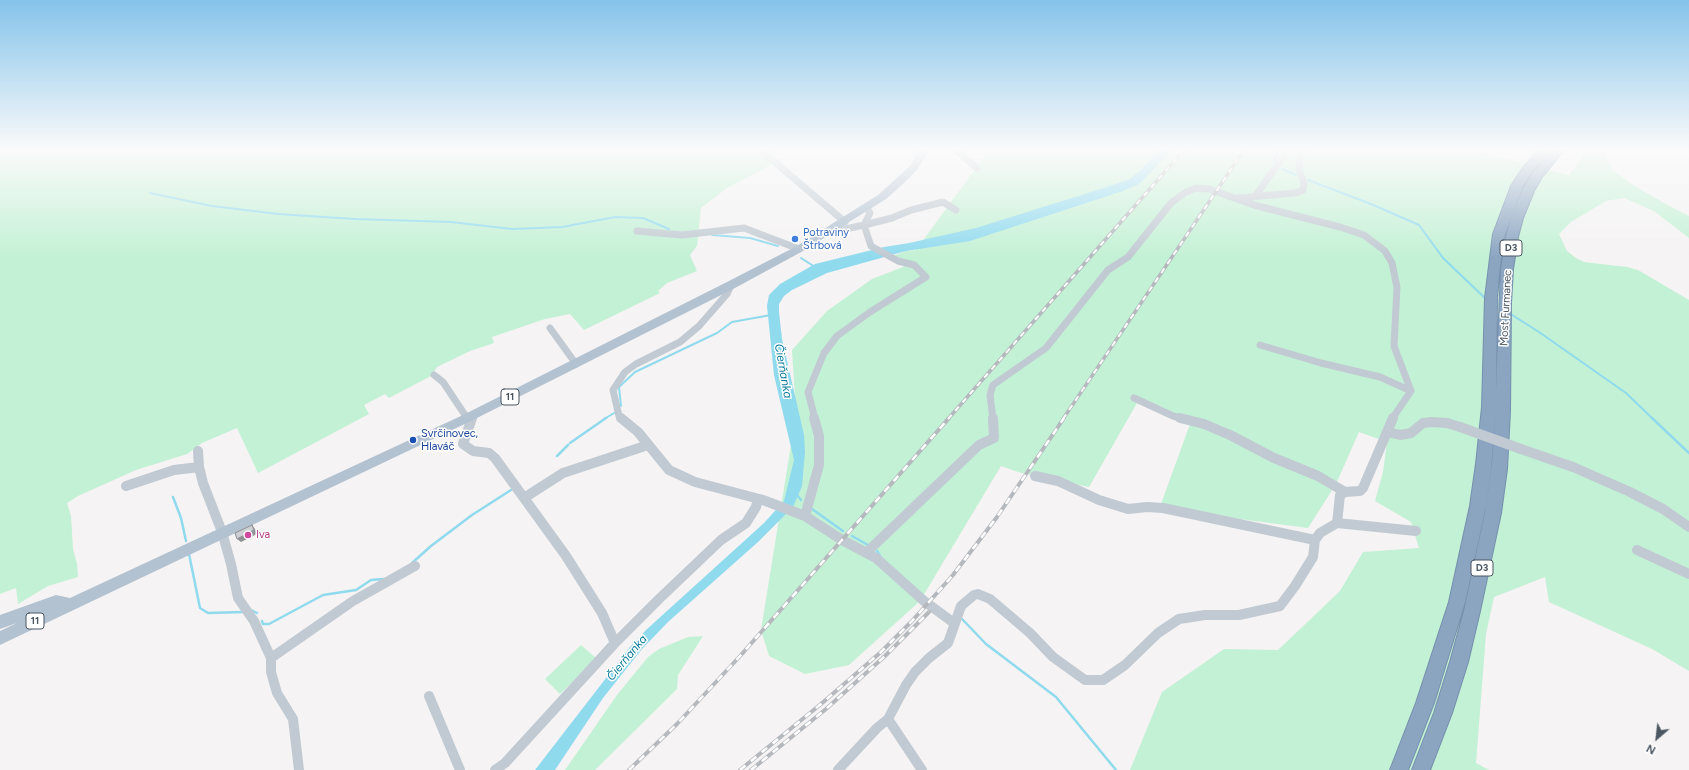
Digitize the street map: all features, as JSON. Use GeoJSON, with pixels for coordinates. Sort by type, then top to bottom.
{"type":"FeatureCollection","features":[{"type":"Feature","properties":{"kind":"highway","name":"Most Furmanec"},"geometry":{"type":"LineString","coordinates":[[1497,356],[1491,298],[1494,266],[1505,215],[1517,186]]}},
{"type":"Feature","properties":{"kind":"highway","name":"Most Furmanec"},"geometry":{"type":"LineString","coordinates":[[1497,356],[1507,269],[1517,218],[1531,186]]}},
{"type":"Feature","properties":{"kind":"highway","name":"D3"},"geometry":{"type":"LineString","coordinates":[[1399,770],[1415,730],[1441,654],[1457,602],[1469,552],[1484,464],[1489,407],[1497,356]]}},
{"type":"Feature","properties":{"kind":"highway","name":"D3"},"geometry":{"type":"LineString","coordinates":[[1421,770],[1443,713],[1458,662],[1484,559],[1493,513],[1499,469],[1503,411],[1497,356]]}},
{"type":"Feature","properties":{"kind":"main road","name":"11"},"geometry":{"type":"LineString","coordinates":[[0,638],[222,532],[354,472],[576,364],[799,248],[867,208],[896,186]]}},
{"type":"Feature","properties":{"kind":"main road"},"geometry":{"type":"LineString","coordinates":[[0,622],[56,602],[69,604]]}},
{"type":"Feature","properties":{"kind":"street"},"geometry":{"type":"LineString","coordinates":[[800,186],[841,224],[844,229],[892,218],[918,208],[943,202],[956,210]]}},
{"type":"Feature","properties":{"kind":"street"},"geometry":{"type":"LineString","coordinates":[[1256,195],[1262,186]]}},
{"type":"Feature","properties":{"kind":"street"},"geometry":{"type":"LineString","coordinates":[[1232,197],[1295,193],[1303,190],[1304,186]]}},
{"type":"Feature","properties":{"kind":"street"},"geometry":{"type":"LineString","coordinates":[[867,552],[979,445],[994,438],[994,425],[990,395],[993,385],[1046,348],[1108,270],[1128,257],[1171,203],[1186,192],[1196,188],[1209,189],[1272,211],[1340,227],[1364,235],[1375,242],[1384,251],[1392,263],[1397,288],[1394,346],[1411,391]]}},
{"type":"Feature","properties":{"kind":"street"},"geometry":{"type":"LineString","coordinates":[[1256,195],[1262,203],[1272,211]]}},
{"type":"Feature","properties":{"kind":"street"},"geometry":{"type":"LineString","coordinates":[[805,516],[819,465],[819,436],[808,392],[824,353],[836,336],[870,312],[926,277],[914,265],[898,260],[871,246],[864,225],[870,213],[867,208]]}},
{"type":"Feature","properties":{"kind":"street"},"geometry":{"type":"LineString","coordinates":[[637,231],[682,234],[744,228],[799,248]]}},
{"type":"Feature","properties":{"kind":"street"},"geometry":{"type":"LineString","coordinates":[[730,285],[727,294],[699,326],[680,342],[636,364],[625,372],[613,390],[619,416],[638,432],[669,470],[695,482],[761,500],[805,516],[842,540],[867,552],[884,565],[901,582],[924,601],[954,623]]}},
{"type":"Feature","properties":{"kind":"street"},"geometry":{"type":"LineString","coordinates":[[550,328],[576,364]]}},
{"type":"Feature","properties":{"kind":"street"},"geometry":{"type":"LineString","coordinates":[[1260,345],[1321,363],[1380,377],[1411,391]]}},
{"type":"Feature","properties":{"kind":"street"},"geometry":{"type":"LineString","coordinates":[[434,375],[443,382],[470,416],[463,444],[473,451],[489,453],[495,458],[566,556],[602,613],[615,643]]}},
{"type":"Feature","properties":{"kind":"street"},"geometry":{"type":"LineString","coordinates":[[1337,524],[1340,495],[1345,492],[1360,491],[1363,488],[1396,413],[1411,391]]}},
{"type":"Feature","properties":{"kind":"street"},"geometry":{"type":"LineString","coordinates":[[1134,398],[1173,416],[1204,424],[1230,434],[1269,456],[1318,476],[1345,492]]}},
{"type":"Feature","properties":{"kind":"street"},"geometry":{"type":"LineString","coordinates":[[1388,432],[1406,434],[1411,433],[1423,423],[1431,422],[1447,424],[1460,428],[1573,467],[1624,489],[1663,509],[1689,527]]}},
{"type":"Feature","properties":{"kind":"street"},"geometry":{"type":"LineString","coordinates":[[524,498],[562,474],[648,445]]}},
{"type":"Feature","properties":{"kind":"street"},"geometry":{"type":"LineString","coordinates":[[198,451],[199,467],[203,483],[222,532],[231,564],[238,598],[254,621],[271,658],[271,672],[278,693],[293,719],[299,770]]}},
{"type":"Feature","properties":{"kind":"street"},"geometry":{"type":"LineString","coordinates":[[126,486],[174,470],[199,467]]}},
{"type":"Feature","properties":{"kind":"street"},"geometry":{"type":"LineString","coordinates":[[1035,476],[1058,481],[1099,500],[1128,509],[1147,507],[1163,508],[1315,540]]}},
{"type":"Feature","properties":{"kind":"street"},"geometry":{"type":"LineString","coordinates":[[495,770],[505,763],[615,643],[696,562],[721,540],[746,523],[761,500]]}},
{"type":"Feature","properties":{"kind":"street"},"geometry":{"type":"LineString","coordinates":[[838,770],[877,728],[888,719],[906,685],[915,672],[929,658],[948,644],[961,606],[978,594],[985,596],[1030,633],[1053,657],[1064,666],[1085,680],[1103,680],[1125,665],[1158,633],[1179,619],[1205,615],[1239,615],[1280,606],[1313,557],[1315,540],[1320,533],[1337,524],[1416,531]]}},
{"type":"Feature","properties":{"kind":"street"},"geometry":{"type":"LineString","coordinates":[[1637,550],[1689,574]]}},
{"type":"Feature","properties":{"kind":"street"},"geometry":{"type":"LineString","coordinates":[[271,658],[353,601],[415,566]]}},
{"type":"Feature","properties":{"kind":"street"},"geometry":{"type":"LineString","coordinates":[[429,696],[460,770]]}},
{"type":"Feature","properties":{"kind":"street"},"geometry":{"type":"LineString","coordinates":[[888,719],[922,770]]}},
{"type":"Feature","properties":{"kind":"green space"},"geometry":{"type":"Polygon","coordinates":[[[0,186],[731,186],[701,208],[697,246],[690,255],[697,271],[667,283],[658,291],[660,293],[584,330],[570,314],[545,319],[492,337],[494,343],[470,351],[437,367],[431,376],[389,398],[385,394],[364,405],[369,414],[258,473],[237,428],[202,443],[187,454],[136,470],[78,496],[67,503],[71,516],[73,549],[77,564],[78,577],[48,586],[18,604],[16,588],[0,594],[0,186]]]}},
{"type":"Feature","properties":{"kind":"green space"},"geometry":{"type":"Polygon","coordinates":[[[963,186],[1635,186],[1689,216],[1689,238],[1654,211],[1624,198],[1606,201],[1571,222],[1559,234],[1567,251],[1576,258],[1584,262],[1627,267],[1638,270],[1689,300],[1689,671],[1652,649],[1549,602],[1545,577],[1494,597],[1486,634],[1476,763],[1489,770],[1130,770],[1162,692],[1224,649],[1278,650],[1340,591],[1363,552],[1419,548],[1411,522],[1375,501],[1383,472],[1387,442],[1359,432],[1336,484],[1308,528],[1225,517],[1161,504],[1190,424],[1137,403],[1089,487],[1018,472],[1001,466],[920,601],[849,665],[805,674],[769,656],[761,630],[796,414],[792,350],[827,311],[872,279],[903,267],[907,262],[893,256],[906,251],[916,250],[963,186]]]}},
{"type":"Feature","properties":{"kind":"green space"},"geometry":{"type":"Polygon","coordinates":[[[703,636],[678,675],[677,689],[595,770],[565,770],[617,695],[648,657],[659,649],[688,637],[703,636]]]}},
{"type":"Feature","properties":{"kind":"green space"},"geometry":{"type":"Polygon","coordinates":[[[581,645],[597,659],[560,694],[545,679],[581,645]]]}},
{"type":"Feature","properties":{"kind":"water","name":"Čierňanka"},"geometry":{"type":"Polygon","coordinates":[[[1135,186],[970,241],[906,251],[827,273],[792,290],[784,296],[779,304],[782,339],[804,435],[805,452],[802,486],[793,507],[758,542],[668,622],[642,649],[603,698],[555,770],[535,770],[630,647],[646,630],[764,523],[784,501],[794,460],[774,375],[767,306],[769,295],[780,284],[815,264],[884,247],[976,228],[1107,187],[1135,186]]]}},
{"type":"Feature","properties":{"kind":"building"},"geometry":{"type":"Polygon","coordinates":[[[252,525],[254,530],[237,539],[235,533],[252,525]]]}},
{"type":"Feature","properties":{"kind":"waterway"},"geometry":{"type":"LineString","coordinates":[[1324,186],[1371,204],[1419,225],[1443,258],[1486,299]]}},
{"type":"Feature","properties":{"kind":"waterway"},"geometry":{"type":"LineString","coordinates":[[150,193],[212,206],[278,214],[355,219],[451,222],[512,229],[562,227],[615,217],[643,218],[669,229]]}},
{"type":"Feature","properties":{"kind":"waterway"},"geometry":{"type":"LineString","coordinates":[[712,235],[750,238],[778,246]]}},
{"type":"Feature","properties":{"kind":"waterway"},"geometry":{"type":"LineString","coordinates":[[801,258],[815,267]]}},
{"type":"Feature","properties":{"kind":"waterway"},"geometry":{"type":"LineString","coordinates":[[1509,313],[1539,332],[1626,393],[1653,419]]}},
{"type":"Feature","properties":{"kind":"waterway"},"geometry":{"type":"LineString","coordinates":[[621,406],[619,387],[635,372],[717,333],[732,322],[771,315]]}},
{"type":"Feature","properties":{"kind":"waterway"},"geometry":{"type":"LineString","coordinates":[[604,419],[616,412]]}},
{"type":"Feature","properties":{"kind":"waterway"},"geometry":{"type":"LineString","coordinates":[[570,443],[606,418]]}},
{"type":"Feature","properties":{"kind":"waterway"},"geometry":{"type":"LineString","coordinates":[[1652,418],[1689,453]]}},
{"type":"Feature","properties":{"kind":"waterway"},"geometry":{"type":"LineString","coordinates":[[557,456],[568,445]]}},
{"type":"Feature","properties":{"kind":"waterway"},"geometry":{"type":"LineString","coordinates":[[412,563],[431,546],[472,515],[511,490]]}},
{"type":"Feature","properties":{"kind":"waterway"},"geometry":{"type":"LineString","coordinates":[[797,495],[801,500]]}},
{"type":"Feature","properties":{"kind":"waterway"},"geometry":{"type":"LineString","coordinates":[[173,497],[181,518],[186,541]]}},
{"type":"Feature","properties":{"kind":"waterway"},"geometry":{"type":"LineString","coordinates":[[812,509],[843,531]]}},
{"type":"Feature","properties":{"kind":"waterway"},"geometry":{"type":"LineString","coordinates":[[852,536],[868,545]]}},
{"type":"Feature","properties":{"kind":"waterway"},"geometry":{"type":"LineString","coordinates":[[877,551],[880,556]]}},
{"type":"Feature","properties":{"kind":"waterway"},"geometry":{"type":"LineString","coordinates":[[189,554],[200,608],[208,613],[243,612]]}},
{"type":"Feature","properties":{"kind":"waterway"},"geometry":{"type":"LineString","coordinates":[[262,621],[263,624],[269,624],[323,595],[356,590],[371,580],[383,579]]}},
{"type":"Feature","properties":{"kind":"waterway"},"geometry":{"type":"LineString","coordinates":[[251,610],[257,613]]}},
{"type":"Feature","properties":{"kind":"waterway"},"geometry":{"type":"LineString","coordinates":[[962,619],[986,644],[1056,697],[1116,770]]}},
{"type":"Feature","properties":{"kind":"railway"},"geometry":{"type":"LineString","coordinates":[[948,419],[1152,186]]}},
{"type":"Feature","properties":{"kind":"railway"},"geometry":{"type":"LineString","coordinates":[[1063,419],[1220,186]]}},
{"type":"Feature","properties":{"kind":"railway"},"geometry":{"type":"LineString","coordinates":[[629,770],[677,724],[741,655],[949,418]]}},
{"type":"Feature","properties":{"kind":"railway"},"geometry":{"type":"LineString","coordinates":[[740,770],[821,704],[881,652],[912,621],[953,575],[997,517],[1064,418]]}},
{"type":"Feature","properties":{"kind":"railway"},"geometry":{"type":"LineString","coordinates":[[751,770],[826,709],[885,656],[929,612]]}},
{"type":"Feature","properties":{"kind":"place","name":"Potraviny Štrbová"},"geometry":{"type":"Point","coordinates":[795,239]}},
{"type":"Feature","properties":{"kind":"place","name":"Svrčinovec, Hlaváč"},"geometry":{"type":"Point","coordinates":[413,440]}},
{"type":"Feature","properties":{"kind":"place","name":"Iva"},"geometry":{"type":"Point","coordinates":[248,535]}}]}
